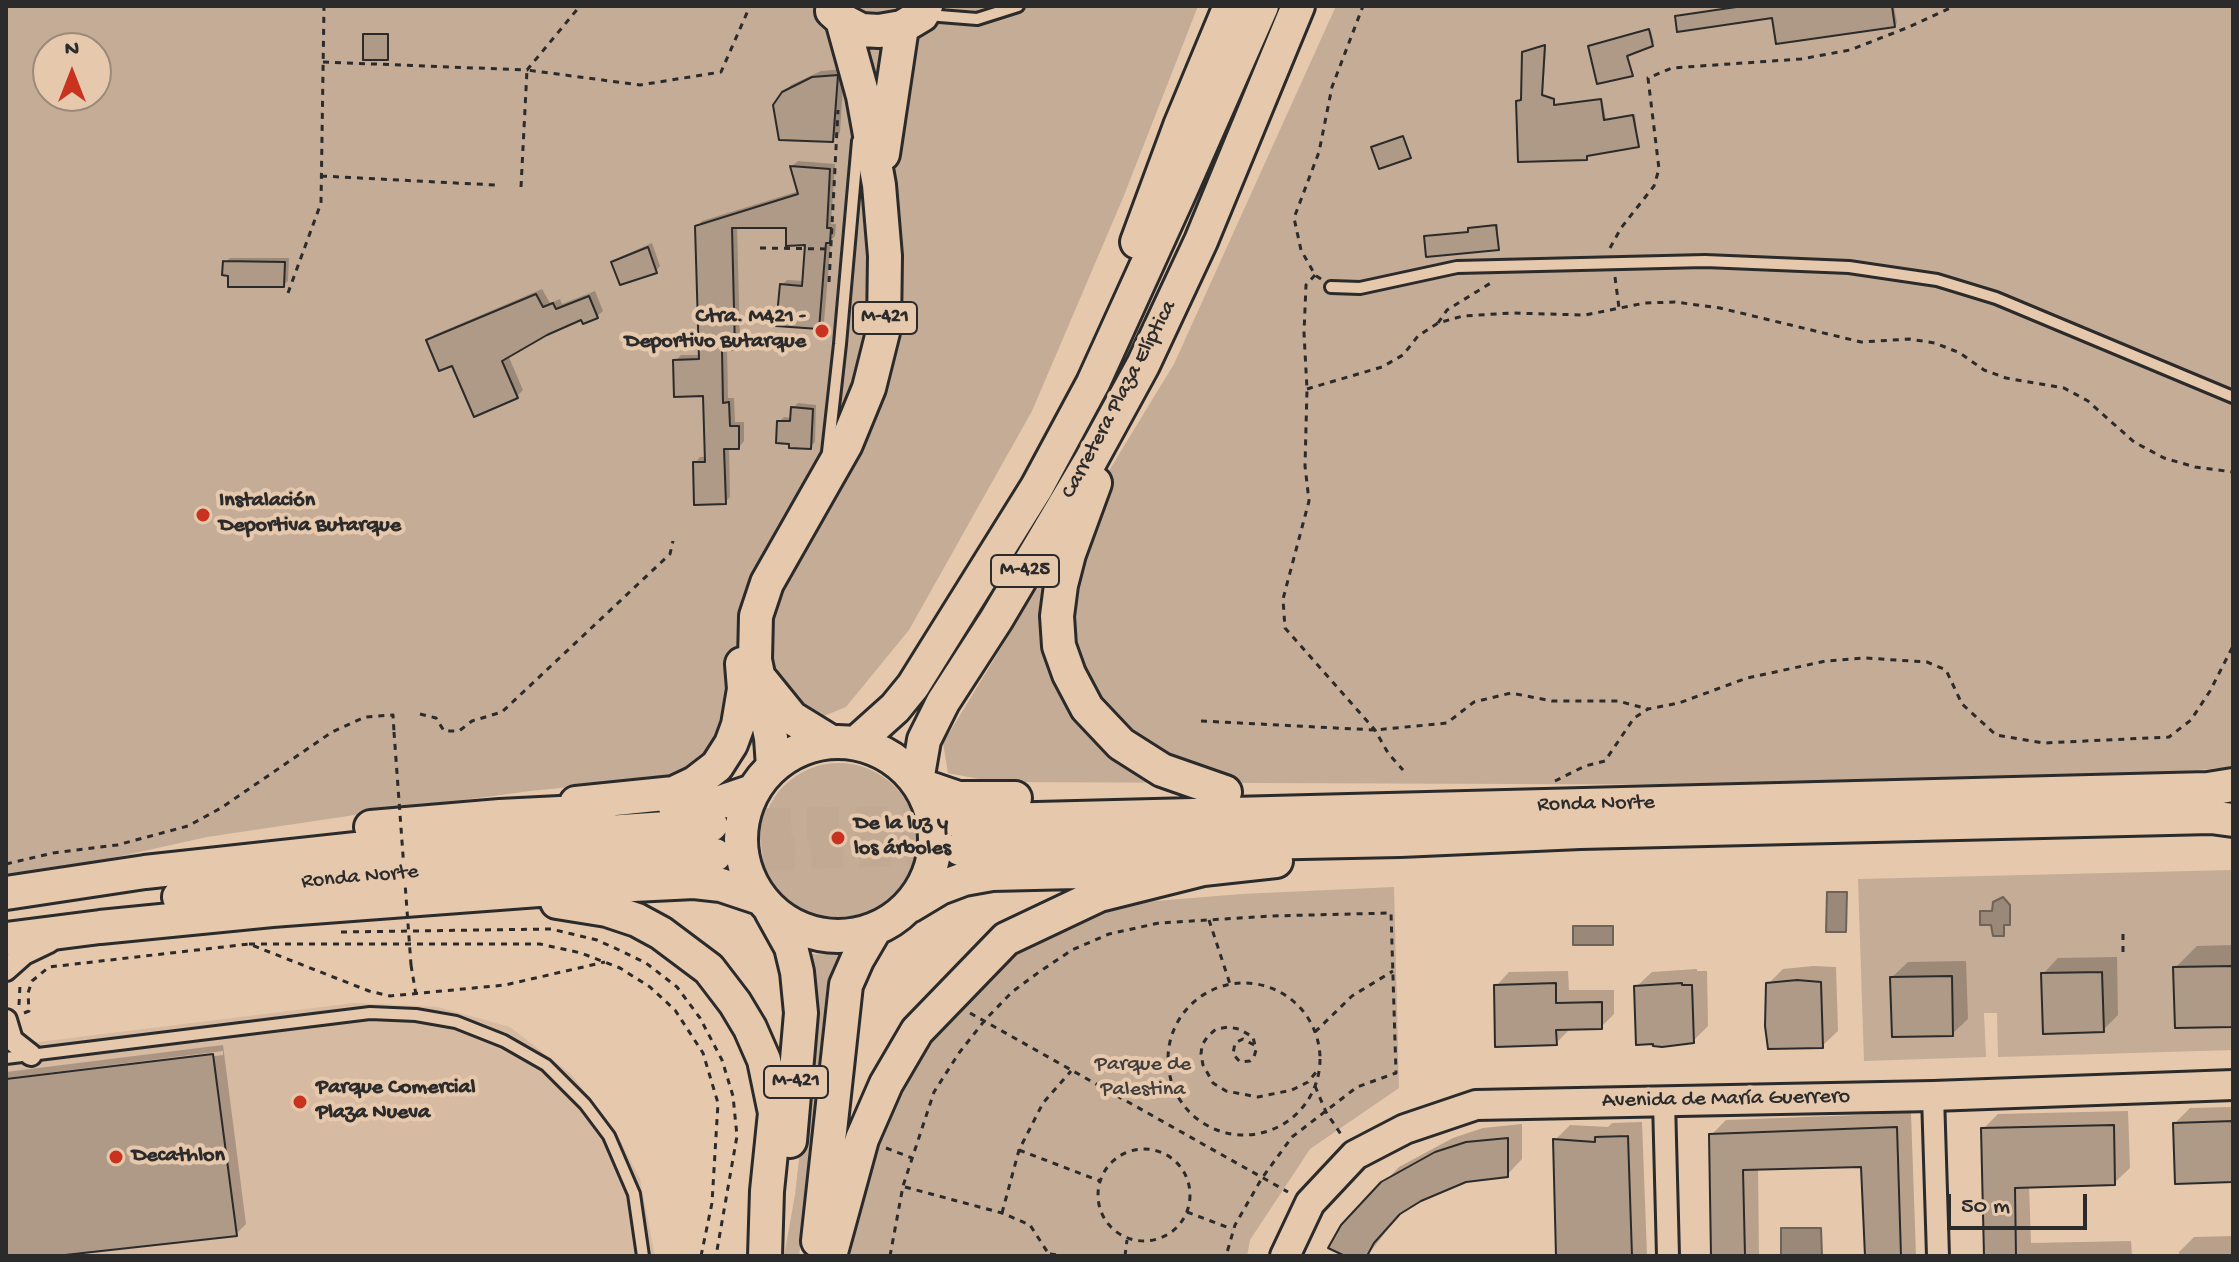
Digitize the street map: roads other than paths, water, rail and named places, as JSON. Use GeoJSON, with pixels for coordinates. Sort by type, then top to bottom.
{"type":"FeatureCollection","features":[{"type":"Feature","properties":{"kind":"main road"},"geometry":{"type":"LineString","coordinates":[[1093,383],[1153,197],[1230,6]]}},
{"type":"Feature","properties":{"kind":"main road","name":"Carretera Plaza Elíptica"},"geometry":{"type":"LineString","coordinates":[[843,742],[895,708],[913,686],[1037,487],[1093,383],[1262,6]]}},
{"type":"Feature","properties":{"kind":"main road","name":"Carretera Plaza Elíptica"},"geometry":{"type":"LineString","coordinates":[[919,783],[924,740],[943,702],[996,620],[1091,460],[1143,365],[1201,241],[1298,6]]}},
{"type":"Feature","properties":{"kind":"main road","name":"M-421"},"geometry":{"type":"LineString","coordinates":[[836,13],[861,30],[879,31],[916,16]]}},
{"type":"Feature","properties":{"kind":"main road","name":"M-421"},"geometry":{"type":"LineString","coordinates":[[768,1256],[787,1177],[801,1013],[791,947],[746,873],[740,846],[743,817],[763,779],[771,738],[754,630],[760,601],[790,540],[846,444],[869,388],[884,328],[885,256],[879,185],[851,101],[836,13]]}},
{"type":"Feature","properties":{"kind":"main road","name":"M-421"},"geometry":{"type":"LineString","coordinates":[[879,185],[916,16]]}},
{"type":"Feature","properties":{"kind":"main road"},"geometry":{"type":"LineString","coordinates":[[1143,365],[1069,554],[1057,616],[1059,646],[1069,674],[1087,708],[1121,744],[1162,770],[1225,792]]}},
{"type":"Feature","properties":{"kind":"main road"},"geometry":{"type":"LineString","coordinates":[[500,816],[579,802],[674,793],[695,783],[717,766],[731,744],[738,725],[744,689],[744,633],[760,601]]}},
{"type":"Feature","properties":{"kind":"main road","name":"M-421"},"geometry":{"type":"LineString","coordinates":[[765,688],[792,718],[843,742],[879,750],[900,763],[919,783],[933,817],[936,839],[927,877],[910,906],[874,931],[831,937],[809,933],[789,924],[766,905]]}},
{"type":"Feature","properties":{"kind":"main road"},"geometry":{"type":"LineString","coordinates":[[763,779],[788,755],[843,742]]}},
{"type":"Feature","properties":{"kind":"main road","name":"Ronda Norte"},"geometry":{"type":"LineString","coordinates":[[145,872],[180,855],[323,832],[500,816],[712,805],[763,779]]}},
{"type":"Feature","properties":{"kind":"main road"},"geometry":{"type":"LineString","coordinates":[[919,783],[958,798],[1225,792],[1357,794],[1411,798],[1451,807]]}},
{"type":"Feature","properties":{"kind":"main road","name":"Ronda Norte"},"geometry":{"type":"LineString","coordinates":[[2233,785],[2208,789],[1451,807],[959,835],[1400,840],[1580,832],[2211,817],[2233,820]]}},
{"type":"Feature","properties":{"kind":"main road","name":"Ronda Norte"},"geometry":{"type":"LineString","coordinates":[[6,893],[145,872],[356,849],[713,840],[197,895],[6,922]]}},
{"type":"Feature","properties":{"kind":"main road"},"geometry":{"type":"LineString","coordinates":[[910,906],[940,888],[992,874],[1203,869],[1353,853],[1400,840]]}},
{"type":"Feature","properties":{"kind":"main road"},"geometry":{"type":"LineString","coordinates":[[830,1256],[862,1139],[886,1084],[917,1031],[1006,939],[1099,895],[1203,869]]}},
{"type":"Feature","properties":{"kind":"main road"},"geometry":{"type":"LineString","coordinates":[[6,939],[100,927],[354,904],[694,882],[721,885],[766,905]]}},
{"type":"Feature","properties":{"kind":"main road"},"geometry":{"type":"LineString","coordinates":[[354,904],[386,908],[508,901],[564,902],[607,910],[637,920],[661,933],[709,969],[750,1028],[764,1060],[775,1113],[767,1191],[768,1256]]}},
{"type":"Feature","properties":{"kind":"main road","name":"M-421"},"geometry":{"type":"LineString","coordinates":[[816,1256],[846,985],[874,931]]}},
{"type":"Feature","properties":{"kind":"street"},"geometry":{"type":"LineString","coordinates":[[16,972],[24,954],[41,944],[100,927]]}},
{"type":"Feature","properties":{"kind":"street"},"geometry":{"type":"LineString","coordinates":[[13,1017],[12,1040],[31,1055]]}},
{"type":"Feature","properties":{"kind":"street","name":"Avenida de María Guerrero"},"geometry":{"type":"LineString","coordinates":[[1285,1256],[1310,1203],[1355,1155],[1405,1129],[1476,1105],[1933,1096],[2233,1085]]}},
{"type":"Feature","properties":{"kind":"street"},"geometry":{"type":"LineString","coordinates":[[1933,1096],[1938,1256]]}},
{"type":"Feature","properties":{"kind":"street"},"geometry":{"type":"LineString","coordinates":[[1664,1101],[1668,1256]]}},
{"type":"Feature","properties":{"kind":"lane"},"geometry":{"type":"LineString","coordinates":[[916,16],[977,19],[1018,6]]}},
{"type":"Feature","properties":{"kind":"lane"},"geometry":{"type":"LineString","coordinates":[[824,483],[838,373],[851,101]]}},
{"type":"Feature","properties":{"kind":"lane"},"geometry":{"type":"LineString","coordinates":[[1331,287],[1360,288],[1457,267],[1499,265],[1606,261],[1849,267],[1937,280],[1996,298],[2233,397]]}},
{"type":"Feature","properties":{"kind":"lane"},"geometry":{"type":"LineString","coordinates":[[6,1058],[370,1013],[416,1015],[456,1022],[504,1041],[546,1065],[585,1104],[609,1136],[634,1194],[643,1256]]}},
{"type":"Feature","properties":{"kind":"tunnel"},"geometry":{"type":"LineString","coordinates":[[711,825],[959,821]]}},
{"type":"Feature","properties":{"kind":"tunnel"},"geometry":{"type":"LineString","coordinates":[[715,855],[960,849]]}},
{"type":"Feature","properties":{"kind":"place","name":"Ctra. M421 - Deportivo Butarque"},"geometry":{"type":"Point","coordinates":[822,331]}},
{"type":"Feature","properties":{"kind":"place","name":"Instalación Deportiva Butarque"},"geometry":{"type":"Point","coordinates":[203,515]}},
{"type":"Feature","properties":{"kind":"place","name":"De la luz y los árboles"},"geometry":{"type":"Point","coordinates":[838,838]}},
{"type":"Feature","properties":{"kind":"place","name":"Parque Comercial Plaza Nueva"},"geometry":{"type":"Point","coordinates":[300,1102]}},
{"type":"Feature","properties":{"kind":"place","name":"Decathlon"},"geometry":{"type":"Point","coordinates":[116,1157]}},
{"type":"Feature","properties":{"kind":"park label","name":"Parque de Palestina"},"geometry":{"type":"Point","coordinates":[1143,1078]}}]}
